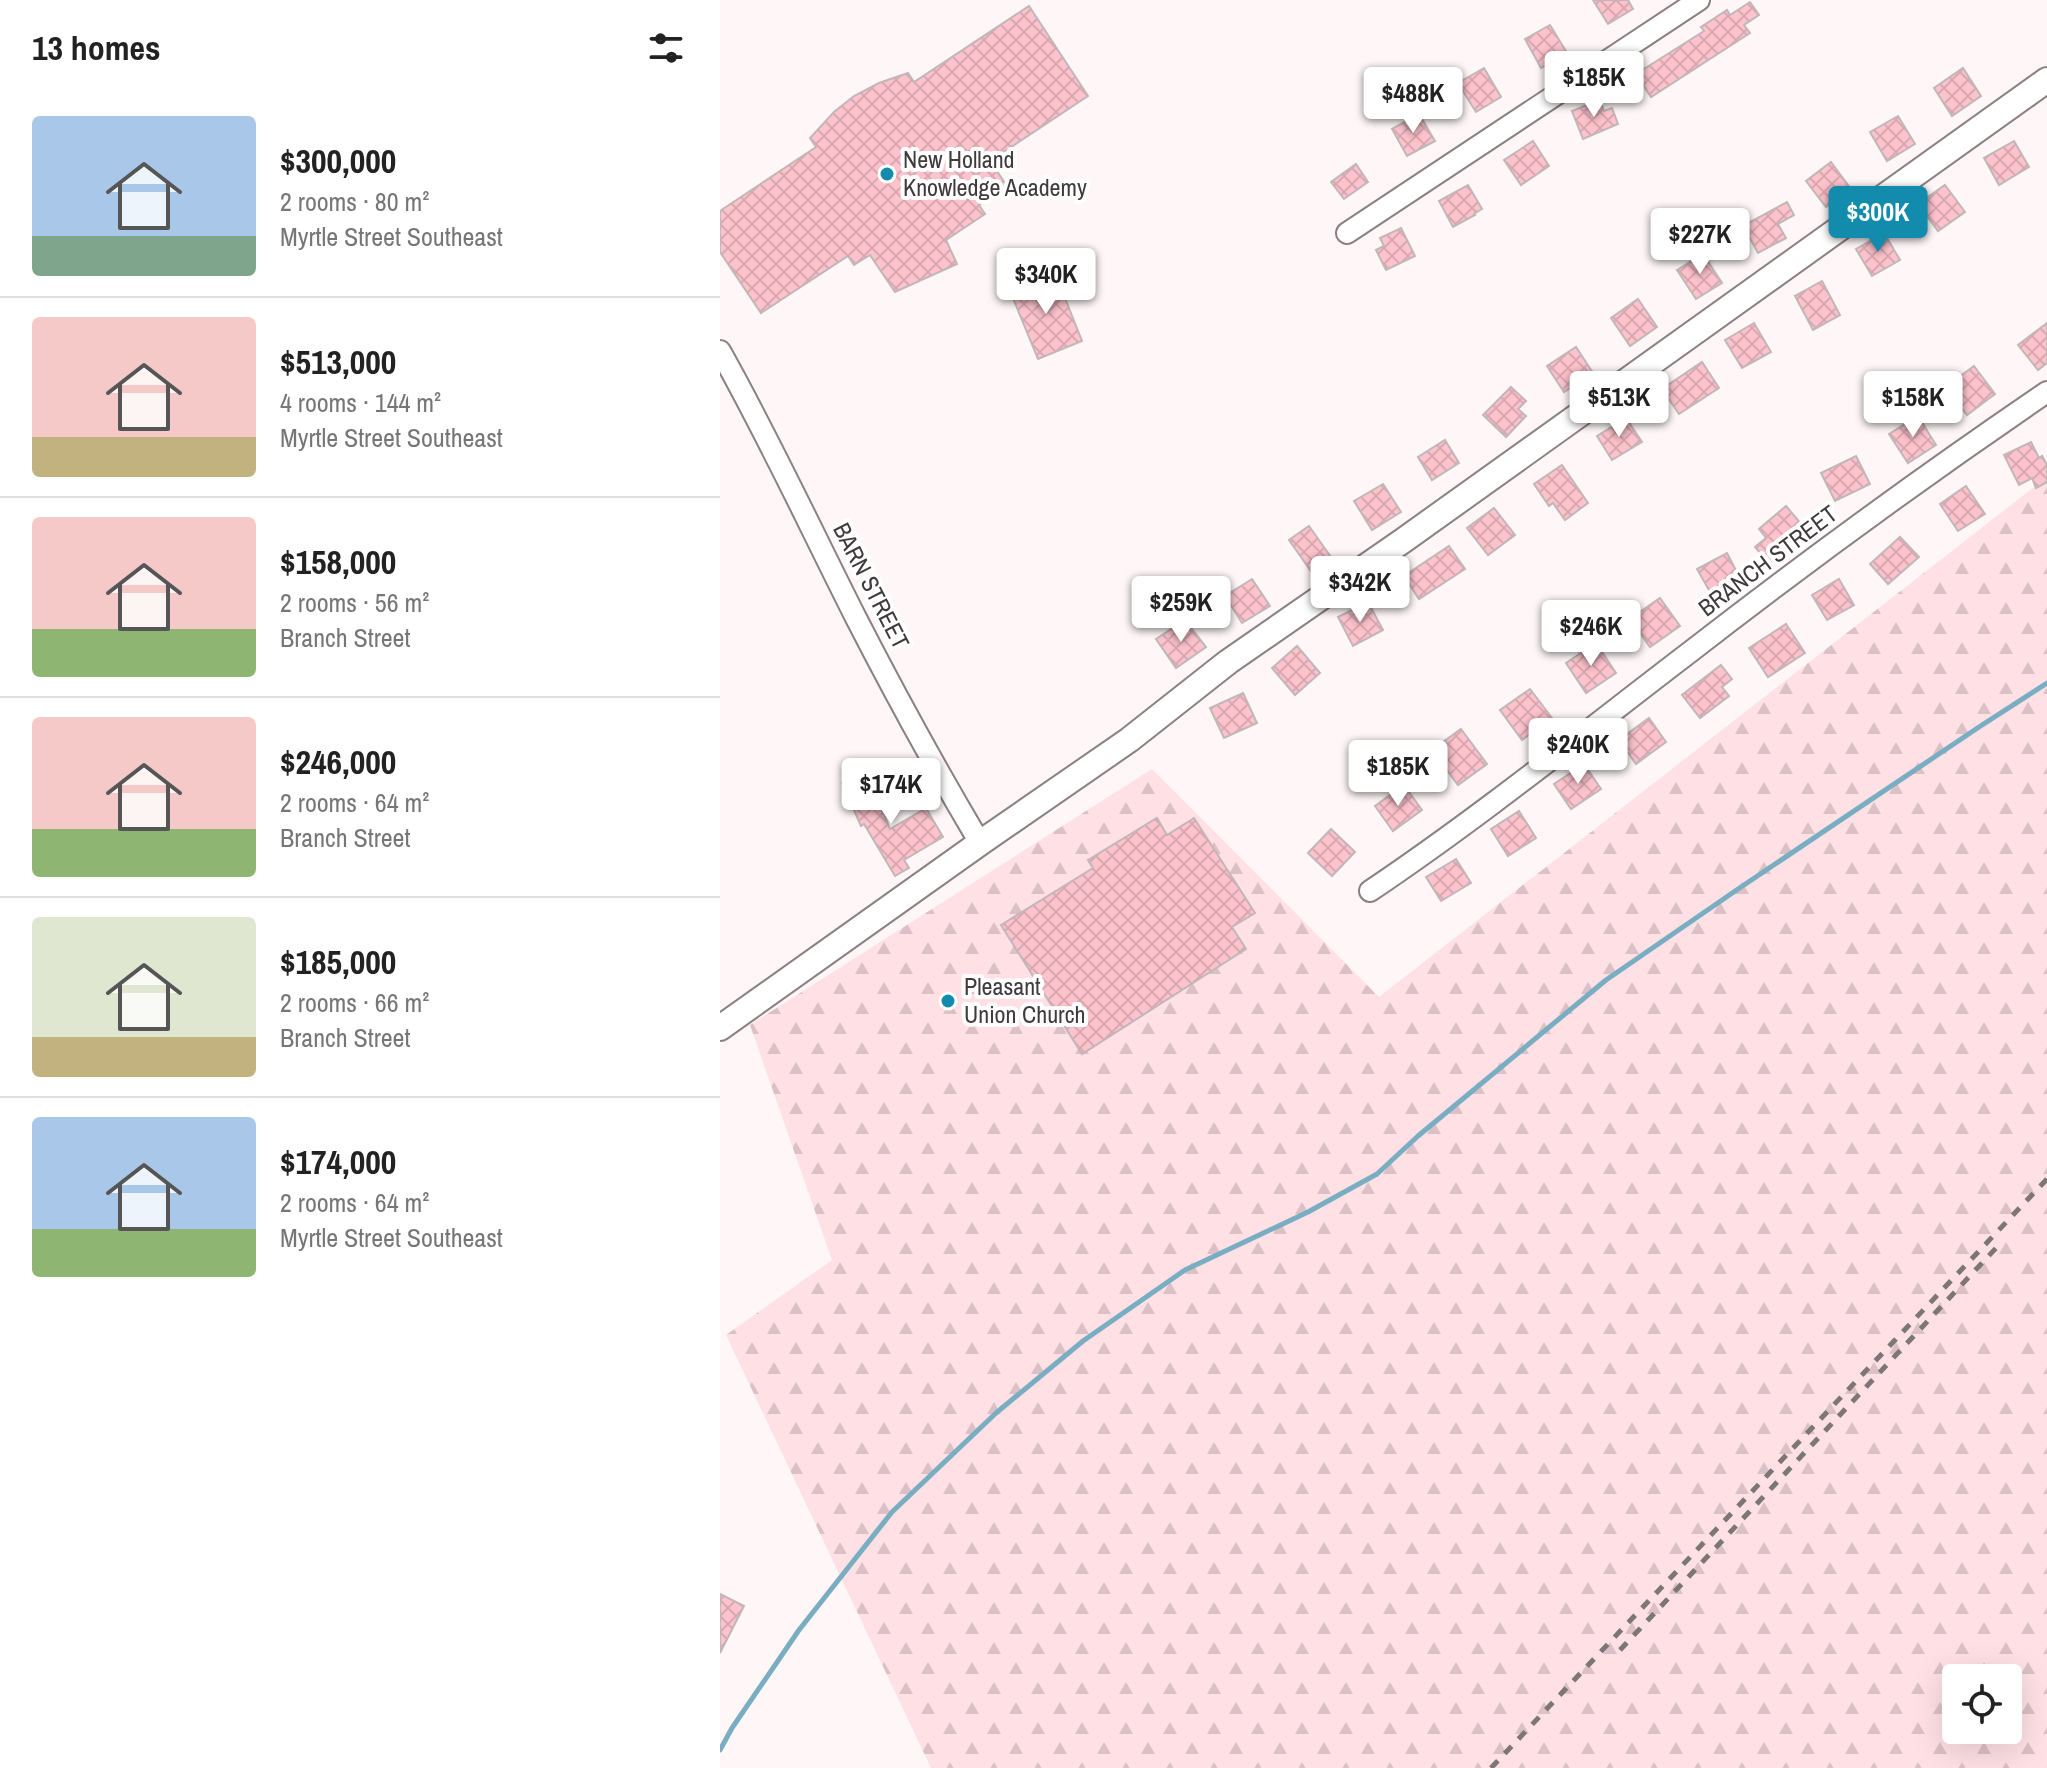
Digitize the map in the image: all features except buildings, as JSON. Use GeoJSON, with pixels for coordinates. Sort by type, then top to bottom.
{"type":"FeatureCollection","features":[{"type":"Feature","properties":{"kind":"street"},"geometry":{"type":"LineString","coordinates":[[1347,233],[1699,0]]}},
{"type":"Feature","properties":{"kind":"street"},"geometry":{"type":"LineString","coordinates":[[720,1028],[1129,740],[1228,662],[1416,532],[2047,80]]}},
{"type":"Feature","properties":{"kind":"street","name":"BARN STREET"},"geometry":{"type":"LineString","coordinates":[[720,351],[929,758],[980,843]]}},
{"type":"Feature","properties":{"kind":"street","name":"BRANCH STREET"},"geometry":{"type":"LineString","coordinates":[[1370,891],[1501,796],[1746,608],[2047,392]]}},
{"type":"Feature","properties":{"kind":"green space"},"geometry":{"type":"Polygon","coordinates":[[[2047,477],[2047,1768],[931,1768],[726,1335],[832,1260],[750,1025],[1152,769],[1379,997],[2047,477]]]}},
{"type":"Feature","properties":{"kind":"waterway"},"geometry":{"type":"LineString","coordinates":[[720,1750],[799,1630],[892,1512],[996,1413],[1083,1341],[1185,1270],[1308,1212],[1377,1174],[1418,1136],[1606,980],[2047,683]]}},
{"type":"Feature","properties":{"kind":"railway"},"geometry":{"type":"LineString","coordinates":[[1491,1768],[2047,1179]]}},
{"type":"Feature","properties":{"kind":"railway"},"geometry":{"type":"LineString","coordinates":[[1620,1650],[1997,1247]]}},
{"type":"Feature","properties":{"kind":"place","name":"New Holland Knowledge Academy"},"geometry":{"type":"Point","coordinates":[887,174]}},
{"type":"Feature","properties":{"kind":"place","name":"Pleasant Union Church"},"geometry":{"type":"Point","coordinates":[948,1001]}}]}
